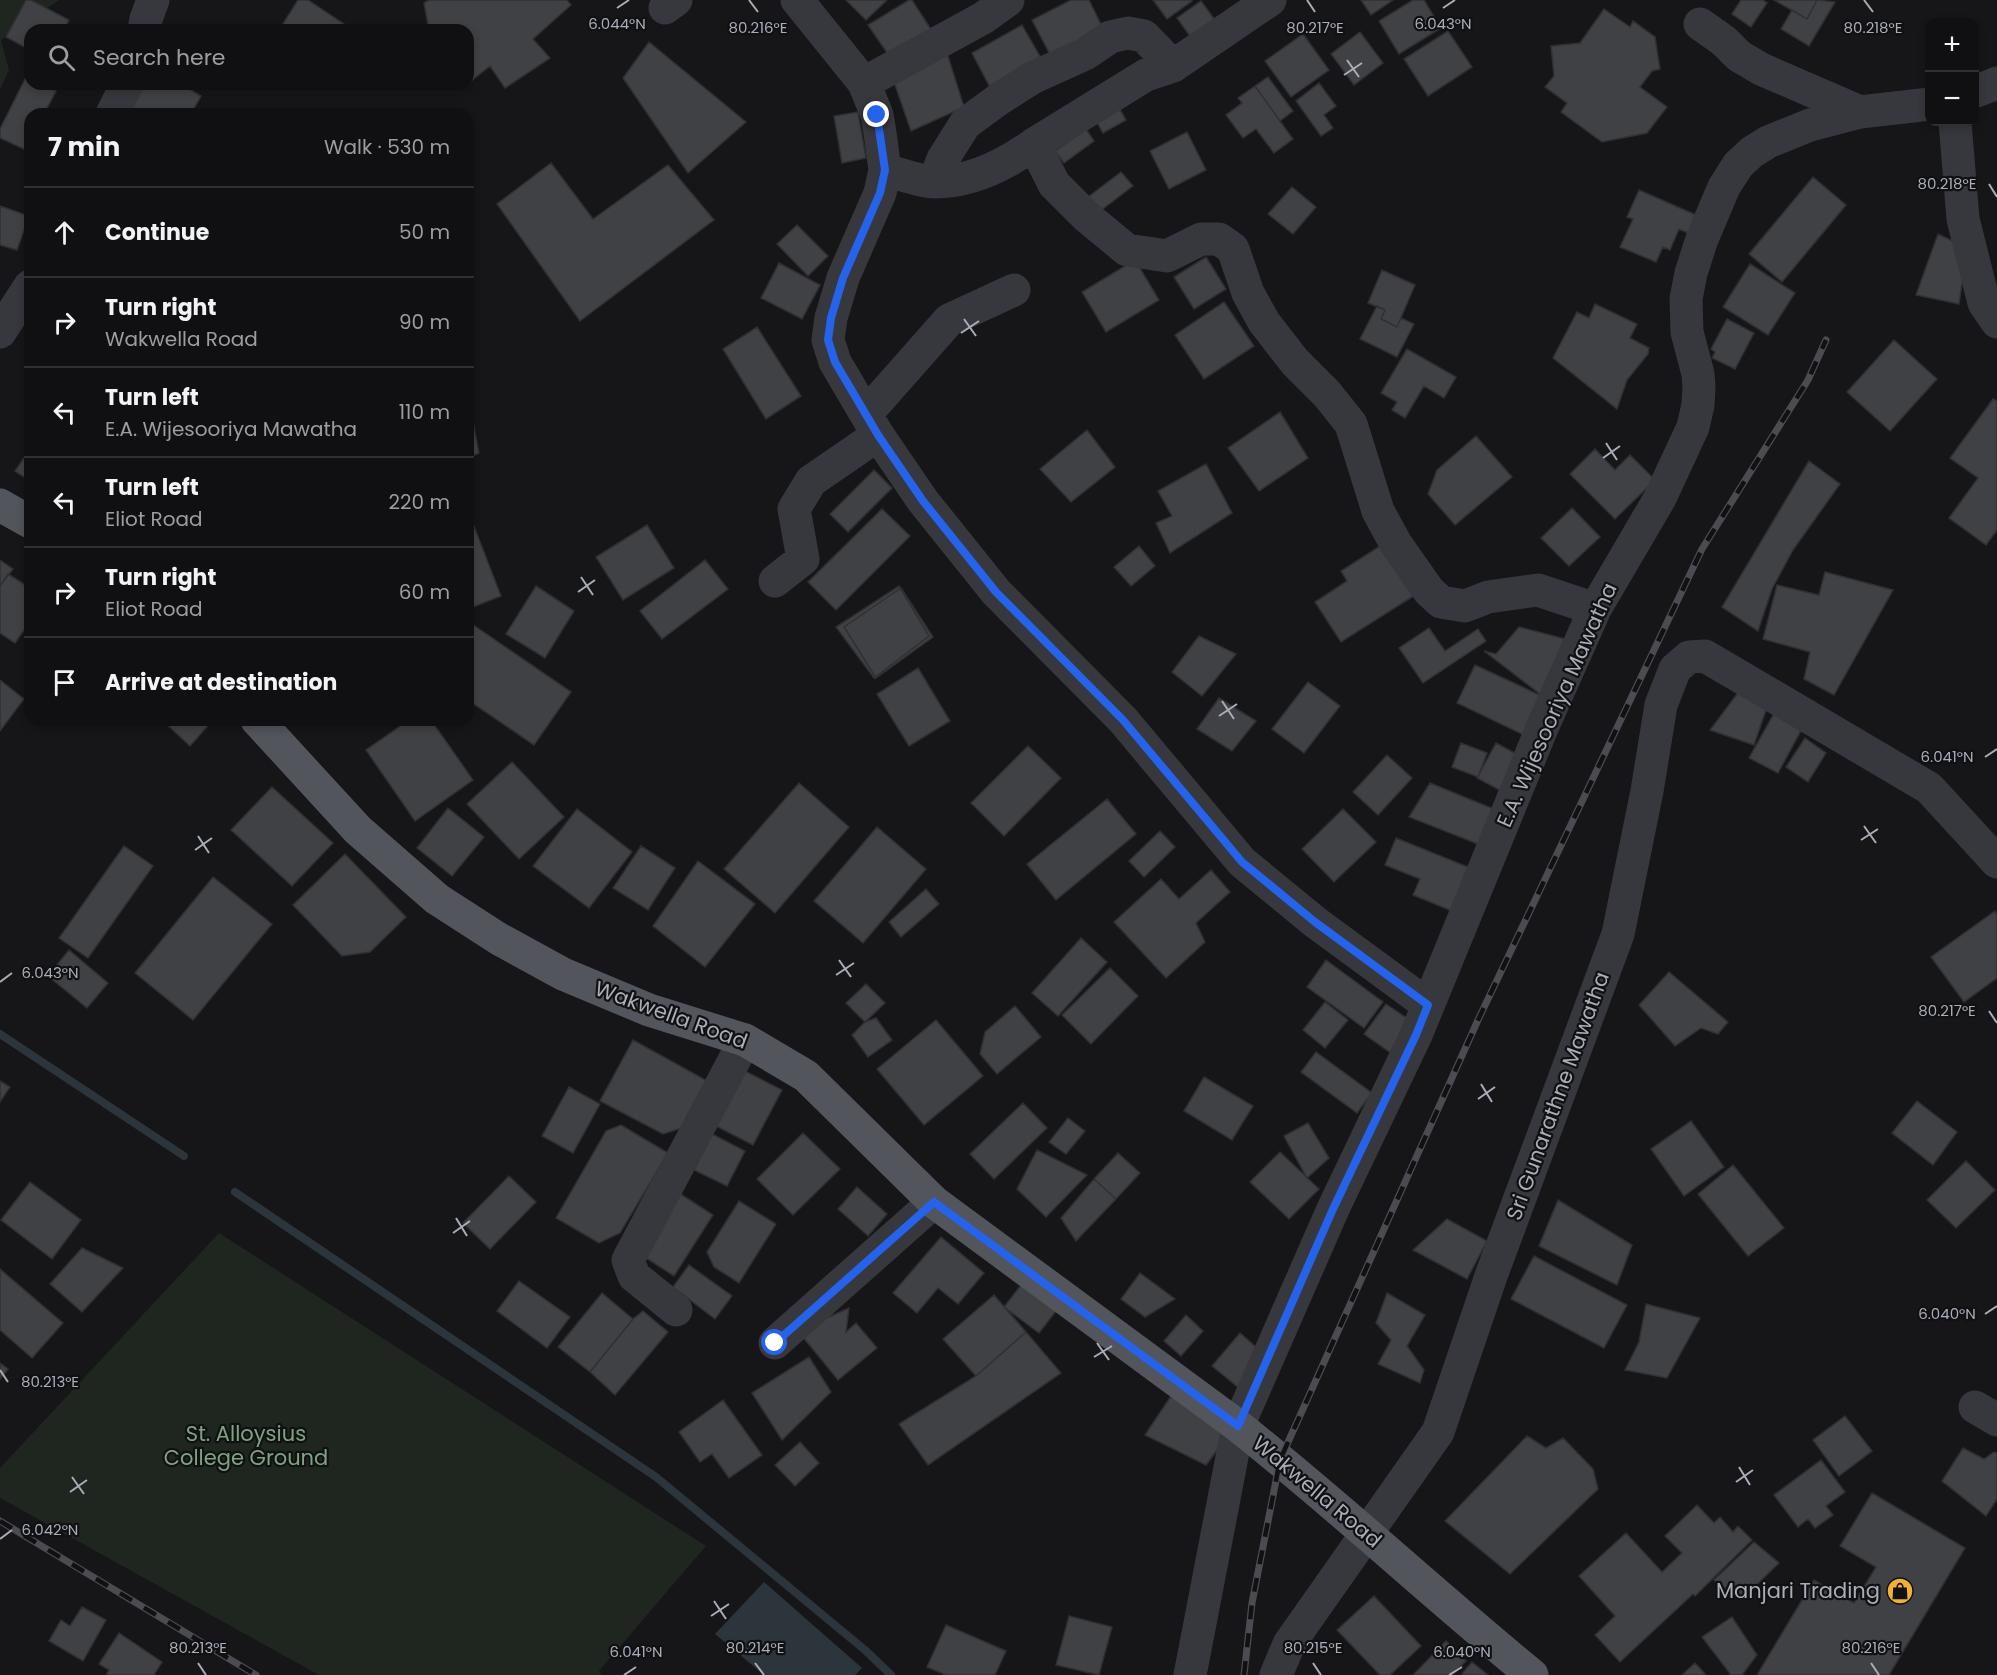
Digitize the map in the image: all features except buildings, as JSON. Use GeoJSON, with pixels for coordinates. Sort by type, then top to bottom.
{"type":"FeatureCollection","features":[{"type":"Feature","properties":{"kind":"main road"},"geometry":{"type":"LineString","coordinates":[[0,505],[24,519]]}},
{"type":"Feature","properties":{"kind":"main road","name":"Wakwella Road"},"geometry":{"type":"LineString","coordinates":[[263,726],[358,830],[437,899],[499,939],[563,974],[649,1010],[745,1040],[806,1076],[934,1202],[1238,1426],[1368,1534],[1452,1609],[1533,1675]]}},
{"type":"Feature","properties":{"kind":"street"},"geometry":{"type":"LineString","coordinates":[[145,24],[153,0]]}},
{"type":"Feature","properties":{"kind":"street"},"geometry":{"type":"LineString","coordinates":[[797,0],[864,83],[877,115],[885,170],[880,193],[843,278],[831,318],[828,340],[835,362],[872,424],[923,501],[996,592],[1123,720],[1242,862],[1315,922],[1428,1005]]}},
{"type":"Feature","properties":{"kind":"street"},"geometry":{"type":"LineString","coordinates":[[864,83],[983,18],[1008,0]]}},
{"type":"Feature","properties":{"kind":"street"},"geometry":{"type":"LineString","coordinates":[[885,170],[934,182],[978,176],[1017,156],[1146,75],[1173,66],[1270,0]]}},
{"type":"Feature","properties":{"kind":"street"},"geometry":{"type":"LineString","coordinates":[[1700,24],[1725,41],[1739,56],[1761,69],[1860,112]]}},
{"type":"Feature","properties":{"kind":"street"},"geometry":{"type":"LineString","coordinates":[[934,182],[943,159],[965,124],[1032,78],[1085,54],[1110,37],[1128,33],[1144,36],[1173,66]]}},
{"type":"Feature","properties":{"kind":"street"},"geometry":{"type":"LineString","coordinates":[[1979,90],[1997,83]]}},
{"type":"Feature","properties":{"kind":"street"},"geometry":{"type":"LineString","coordinates":[[115,108],[124,90]]}},
{"type":"Feature","properties":{"kind":"street","name":"E.A. Wijesooriya Mawatha"},"geometry":{"type":"LineString","coordinates":[[1190,1675],[1238,1426],[1333,1209],[1416,1035],[1542,728],[1595,609],[1660,498],[1693,427],[1699,387],[1687,332],[1686,299],[1691,273],[1702,239],[1724,187],[1738,165],[1768,142],[1810,125],[1860,112],[1925,104]]}},
{"type":"Feature","properties":{"kind":"street"},"geometry":{"type":"LineString","coordinates":[[1955,126],[1963,219],[1984,303],[1997,322]]}},
{"type":"Feature","properties":{"kind":"street"},"geometry":{"type":"LineString","coordinates":[[1034,144],[1054,184],[1087,217],[1127,250],[1167,256],[1201,239],[1218,239],[1233,249],[1248,293],[1264,322],[1295,362],[1327,394],[1352,424],[1378,511],[1396,544],[1429,591],[1441,602],[1465,606],[1488,597],[1538,590],[1595,609]]}},
{"type":"Feature","properties":{"kind":"street"},"geometry":{"type":"LineString","coordinates":[[775,581],[803,559],[794,509],[812,481],[872,424],[949,320],[1014,290]]}},
{"type":"Feature","properties":{"kind":"street"},"geometry":{"type":"LineString","coordinates":[[0,332],[24,295]]}},
{"type":"Feature","properties":{"kind":"street","name":"Sri Gunarathne Mawatha"},"geometry":{"type":"LineString","coordinates":[[1276,1675],[1289,1644],[1438,1432],[1488,1287],[1618,934],[1647,791],[1661,705],[1675,669],[1689,657],[1705,656],[1929,788],[1997,862]]}},
{"type":"Feature","properties":{"kind":"street"},"geometry":{"type":"LineString","coordinates":[[676,1310],[634,1276],[628,1260],[745,1040]]}},
{"type":"Feature","properties":{"kind":"street"},"geometry":{"type":"LineString","coordinates":[[775,1343],[934,1202]]}},
{"type":"Feature","properties":{"kind":"green space"},"geometry":{"type":"Polygon","coordinates":[[[0,0],[59,0],[1,40],[9,70],[0,90],[0,0]]]}},
{"type":"Feature","properties":{"kind":"green space","name":"St. Alloysius College Ground"},"geometry":{"type":"Polygon","coordinates":[[[219,1233],[706,1546],[599,1671],[602,1675],[319,1675],[0,1498],[0,1468],[219,1233]]]}},
{"type":"Feature","properties":{"kind":"shaded area"},"geometry":{"type":"Polygon","coordinates":[[[764,1582],[862,1668],[855,1675],[764,1675],[715,1634],[764,1582]]]}},
{"type":"Feature","properties":{"kind":"waterway"},"geometry":{"type":"LineString","coordinates":[[0,1034],[184,1156]]}},
{"type":"Feature","properties":{"kind":"waterway"},"geometry":{"type":"LineString","coordinates":[[235,1192],[656,1477],[865,1650],[891,1675]]}},
{"type":"Feature","properties":{"kind":"railway"},"geometry":{"type":"LineString","coordinates":[[1244,1675],[1252,1603],[1280,1460],[1478,1020],[1702,549],[1808,380],[1826,340]]}},
{"type":"Feature","properties":{"kind":"railway"},"geometry":{"type":"LineString","coordinates":[[0,1521],[256,1675]]}},
{"type":"Feature","properties":{"kind":"place","name":"Manjari Trading"},"geometry":{"type":"Point","coordinates":[1900,1591]}},
{"type":"Feature","properties":{"kind":"route"},"geometry":{"type":"LineString","coordinates":[[775,1343],[934,1202],[1238,1426],[1333,1209],[1428,1005],[1315,922],[1242,862],[1123,720],[996,592],[923,501],[878,435],[835,362],[828,340],[831,318],[843,278],[880,193],[885,170],[877,115]]}}]}
